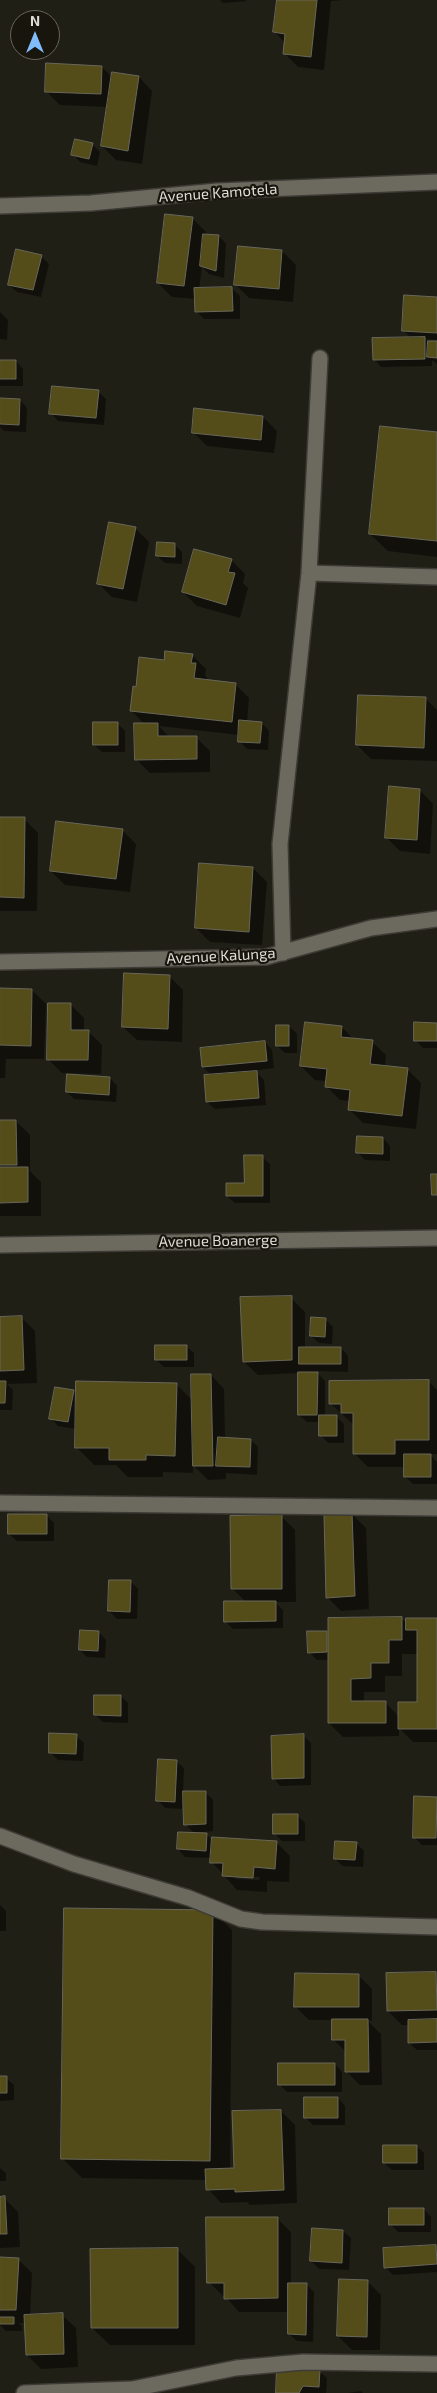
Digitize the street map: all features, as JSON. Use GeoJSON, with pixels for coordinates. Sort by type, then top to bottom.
{"type":"FeatureCollection","features":[{"type":"Feature","properties":{"kind":"street","name":"Avenue Kamotela"},"geometry":{"type":"LineString","coordinates":[[0,206],[91,203],[217,191],[437,182]]}},
{"type":"Feature","properties":{"kind":"street"},"geometry":{"type":"LineString","coordinates":[[284,953],[280,844],[309,573],[320,358]]}},
{"type":"Feature","properties":{"kind":"street"},"geometry":{"type":"LineString","coordinates":[[309,573],[437,577]]}},
{"type":"Feature","properties":{"kind":"street","name":"Avenue Kalunga"},"geometry":{"type":"LineString","coordinates":[[0,962],[266,957],[371,928],[437,919]]}},
{"type":"Feature","properties":{"kind":"street","name":"Avenue Boanerge"},"geometry":{"type":"LineString","coordinates":[[0,1245],[437,1238]]}},
{"type":"Feature","properties":{"kind":"street"},"geometry":{"type":"LineString","coordinates":[[0,1503],[437,1508]]}},
{"type":"Feature","properties":{"kind":"street"},"geometry":{"type":"LineString","coordinates":[[0,1836],[74,1864],[189,1898],[241,1919],[262,1922],[437,1927]]}},
{"type":"Feature","properties":{"kind":"street"},"geometry":{"type":"LineString","coordinates":[[24,2393],[133,2391],[236,2368],[303,2362],[437,2364]]}},
{"type":"Feature","properties":{"kind":"building"},"geometry":{"type":"Polygon","coordinates":[[[277,0],[317,0],[311,57],[283,54],[285,34],[273,32],[277,0]]]}},
{"type":"Feature","properties":{"kind":"building"},"geometry":{"type":"Polygon","coordinates":[[[46,63],[102,66],[101,94],[45,92],[46,63]]]}},
{"type":"Feature","properties":{"kind":"building"},"geometry":{"type":"Polygon","coordinates":[[[112,72],[139,76],[128,151],[101,146],[112,72]]]}},
{"type":"Feature","properties":{"kind":"building"},"geometry":{"type":"Polygon","coordinates":[[[75,139],[93,143],[89,159],[71,155],[75,139]]]}},
{"type":"Feature","properties":{"kind":"building"},"geometry":{"type":"Polygon","coordinates":[[[165,214],[193,217],[184,286],[157,283],[165,214]]]}},
{"type":"Feature","properties":{"kind":"building"},"geometry":{"type":"Polygon","coordinates":[[[203,234],[219,235],[216,271],[200,266],[203,234]]]}},
{"type":"Feature","properties":{"kind":"building"},"geometry":{"type":"Polygon","coordinates":[[[238,246],[282,250],[279,289],[234,285],[238,246]]]}},
{"type":"Feature","properties":{"kind":"building"},"geometry":{"type":"Polygon","coordinates":[[[16,249],[42,255],[33,290],[8,285],[16,249]]]}},
{"type":"Feature","properties":{"kind":"building"},"geometry":{"type":"Polygon","coordinates":[[[232,287],[233,311],[195,312],[194,288],[232,287]]]}},
{"type":"Feature","properties":{"kind":"building"},"geometry":{"type":"Polygon","coordinates":[[[404,295],[437,297],[437,333],[402,331],[404,295]]]}},
{"type":"Feature","properties":{"kind":"building"},"geometry":{"type":"Polygon","coordinates":[[[425,337],[425,359],[373,360],[372,338],[425,337]]]}},
{"type":"Feature","properties":{"kind":"building"},"geometry":{"type":"Polygon","coordinates":[[[428,341],[437,341],[437,358],[427,357],[428,341]]]}},
{"type":"Feature","properties":{"kind":"building"},"geometry":{"type":"Polygon","coordinates":[[[0,360],[16,360],[16,379],[0,379],[0,360]]]}},
{"type":"Feature","properties":{"kind":"building"},"geometry":{"type":"Polygon","coordinates":[[[52,386],[99,390],[96,418],[49,414],[52,386]]]}},
{"type":"Feature","properties":{"kind":"building"},"geometry":{"type":"Polygon","coordinates":[[[0,398],[20,399],[19,425],[0,424],[0,398]]]}},
{"type":"Feature","properties":{"kind":"building"},"geometry":{"type":"Polygon","coordinates":[[[194,408],[263,416],[261,440],[192,433],[194,408]]]}},
{"type":"Feature","properties":{"kind":"building"},"geometry":{"type":"Polygon","coordinates":[[[380,426],[437,432],[437,541],[369,534],[380,426]]]}},
{"type":"Feature","properties":{"kind":"building"},"geometry":{"type":"Polygon","coordinates":[[[109,522],[136,527],[123,589],[97,584],[109,522]]]}},
{"type":"Feature","properties":{"kind":"building"},"geometry":{"type":"Polygon","coordinates":[[[157,542],[175,543],[175,557],[156,556],[157,542]]]}},
{"type":"Feature","properties":{"kind":"building"},"geometry":{"type":"Polygon","coordinates":[[[194,549],[232,559],[228,572],[235,573],[226,605],[182,592],[194,549]]]}},
{"type":"Feature","properties":{"kind":"building"},"geometry":{"type":"Polygon","coordinates":[[[165,651],[193,654],[191,663],[196,663],[194,678],[236,683],[232,722],[130,711],[133,686],[136,687],[139,657],[164,660],[165,651]]]}},
{"type":"Feature","properties":{"kind":"building"},"geometry":{"type":"Polygon","coordinates":[[[358,695],[426,697],[424,748],[356,745],[358,695]]]}},
{"type":"Feature","properties":{"kind":"building"},"geometry":{"type":"Polygon","coordinates":[[[239,720],[262,722],[260,743],[238,742],[239,720]]]}},
{"type":"Feature","properties":{"kind":"building"},"geometry":{"type":"Polygon","coordinates":[[[93,722],[118,722],[118,745],[93,745],[93,722]]]}},
{"type":"Feature","properties":{"kind":"building"},"geometry":{"type":"Polygon","coordinates":[[[134,723],[158,723],[158,736],[197,736],[197,759],[135,760],[134,723]]]}},
{"type":"Feature","properties":{"kind":"building"},"geometry":{"type":"Polygon","coordinates":[[[389,786],[420,789],[417,840],[385,838],[389,786]]]}},
{"type":"Feature","properties":{"kind":"building"},"geometry":{"type":"Polygon","coordinates":[[[0,817],[25,817],[24,898],[0,897],[0,817]]]}},
{"type":"Feature","properties":{"kind":"building"},"geometry":{"type":"Polygon","coordinates":[[[56,821],[123,829],[116,879],[50,871],[56,821]]]}},
{"type":"Feature","properties":{"kind":"building"},"geometry":{"type":"Polygon","coordinates":[[[199,863],[253,867],[249,932],[195,928],[199,863]]]}},
{"type":"Feature","properties":{"kind":"building"},"geometry":{"type":"Polygon","coordinates":[[[124,973],[170,975],[168,1029],[122,1027],[124,973]]]}},
{"type":"Feature","properties":{"kind":"building"},"geometry":{"type":"Polygon","coordinates":[[[0,988],[32,989],[31,1046],[0,1045],[0,988]]]}},
{"type":"Feature","properties":{"kind":"building"},"geometry":{"type":"Polygon","coordinates":[[[48,1003],[71,1003],[71,1030],[89,1030],[88,1060],[47,1060],[48,1003]]]}},
{"type":"Feature","properties":{"kind":"building"},"geometry":{"type":"Polygon","coordinates":[[[305,1022],[342,1026],[341,1037],[373,1040],[370,1064],[408,1068],[402,1116],[348,1110],[350,1090],[325,1087],[327,1069],[300,1066],[305,1022]]]}},
{"type":"Feature","properties":{"kind":"building"},"geometry":{"type":"Polygon","coordinates":[[[414,1022],[437,1023],[437,1041],[414,1041],[414,1022]]]}},
{"type":"Feature","properties":{"kind":"building"},"geometry":{"type":"Polygon","coordinates":[[[276,1025],[289,1025],[289,1046],[276,1046],[276,1025]]]}},
{"type":"Feature","properties":{"kind":"building"},"geometry":{"type":"Polygon","coordinates":[[[265,1041],[267,1061],[202,1067],[200,1048],[265,1041]]]}},
{"type":"Feature","properties":{"kind":"building"},"geometry":{"type":"Polygon","coordinates":[[[257,1071],[259,1098],[206,1102],[204,1075],[257,1071]]]}},
{"type":"Feature","properties":{"kind":"building"},"geometry":{"type":"Polygon","coordinates":[[[67,1074],[110,1077],[109,1095],[66,1092],[67,1074]]]}},
{"type":"Feature","properties":{"kind":"building"},"geometry":{"type":"Polygon","coordinates":[[[0,1120],[16,1120],[17,1165],[0,1165],[0,1120]]]}},
{"type":"Feature","properties":{"kind":"building"},"geometry":{"type":"Polygon","coordinates":[[[357,1136],[383,1137],[383,1154],[356,1153],[357,1136]]]}},
{"type":"Feature","properties":{"kind":"building"},"geometry":{"type":"Polygon","coordinates":[[[244,1155],[263,1155],[263,1196],[226,1196],[226,1183],[244,1183],[244,1155]]]}},
{"type":"Feature","properties":{"kind":"building"},"geometry":{"type":"Polygon","coordinates":[[[0,1167],[28,1167],[28,1202],[0,1203],[0,1167]]]}},
{"type":"Feature","properties":{"kind":"building"},"geometry":{"type":"Polygon","coordinates":[[[431,1174],[437,1174],[437,1195],[432,1195],[431,1174]]]}},
{"type":"Feature","properties":{"kind":"building"},"geometry":{"type":"Polygon","coordinates":[[[292,1296],[292,1360],[243,1362],[240,1297],[292,1296]]]}},
{"type":"Feature","properties":{"kind":"building"},"geometry":{"type":"Polygon","coordinates":[[[22,1316],[24,1370],[0,1371],[0,1317],[22,1316]]]}},
{"type":"Feature","properties":{"kind":"building"},"geometry":{"type":"Polygon","coordinates":[[[311,1317],[326,1318],[325,1337],[310,1336],[311,1317]]]}},
{"type":"Feature","properties":{"kind":"building"},"geometry":{"type":"Polygon","coordinates":[[[155,1345],[187,1345],[187,1360],[155,1360],[155,1345]]]}},
{"type":"Feature","properties":{"kind":"building"},"geometry":{"type":"Polygon","coordinates":[[[299,1347],[341,1347],[341,1364],[299,1364],[299,1347]]]}},
{"type":"Feature","properties":{"kind":"building"},"geometry":{"type":"Polygon","coordinates":[[[298,1372],[318,1372],[317,1415],[298,1415],[298,1372]]]}},
{"type":"Feature","properties":{"kind":"building"},"geometry":{"type":"Polygon","coordinates":[[[191,1374],[211,1374],[213,1466],[193,1466],[191,1374]]]}},
{"type":"Feature","properties":{"kind":"building"},"geometry":{"type":"Polygon","coordinates":[[[429,1380],[429,1440],[395,1440],[395,1454],[353,1454],[353,1413],[341,1413],[341,1404],[329,1404],[329,1381],[429,1380]]]}},
{"type":"Feature","properties":{"kind":"building"},"geometry":{"type":"Polygon","coordinates":[[[0,1381],[6,1381],[5,1403],[0,1403],[0,1381]]]}},
{"type":"Feature","properties":{"kind":"building"},"geometry":{"type":"Polygon","coordinates":[[[76,1381],[177,1383],[175,1456],[146,1455],[146,1460],[109,1460],[109,1448],[75,1448],[76,1381]]]}},
{"type":"Feature","properties":{"kind":"building"},"geometry":{"type":"Polygon","coordinates":[[[55,1387],[74,1390],[68,1422],[49,1419],[55,1387]]]}},
{"type":"Feature","properties":{"kind":"building"},"geometry":{"type":"Polygon","coordinates":[[[319,1415],[337,1415],[337,1436],[319,1436],[319,1415]]]}},
{"type":"Feature","properties":{"kind":"building"},"geometry":{"type":"Polygon","coordinates":[[[218,1437],[251,1439],[250,1467],[216,1466],[218,1437]]]}},
{"type":"Feature","properties":{"kind":"building"},"geometry":{"type":"Polygon","coordinates":[[[404,1454],[431,1454],[431,1477],[404,1477],[404,1454]]]}},
{"type":"Feature","properties":{"kind":"building"},"geometry":{"type":"Polygon","coordinates":[[[352,1513],[355,1596],[326,1598],[324,1514],[352,1513]]]}},
{"type":"Feature","properties":{"kind":"building"},"geometry":{"type":"Polygon","coordinates":[[[8,1514],[47,1514],[47,1534],[8,1534],[8,1514]]]}},
{"type":"Feature","properties":{"kind":"building"},"geometry":{"type":"Polygon","coordinates":[[[282,1515],[282,1589],[231,1589],[230,1516],[282,1515]]]}},
{"type":"Feature","properties":{"kind":"building"},"geometry":{"type":"Polygon","coordinates":[[[109,1580],[131,1580],[130,1612],[108,1611],[109,1580]]]}},
{"type":"Feature","properties":{"kind":"building"},"geometry":{"type":"Polygon","coordinates":[[[224,1601],[276,1601],[276,1621],[224,1622],[224,1601]]]}},
{"type":"Feature","properties":{"kind":"building"},"geometry":{"type":"Polygon","coordinates":[[[402,1617],[402,1640],[389,1640],[389,1663],[371,1663],[371,1678],[351,1679],[351,1701],[386,1701],[386,1723],[328,1723],[328,1618],[402,1617]]]}},
{"type":"Feature","properties":{"kind":"building"},"geometry":{"type":"Polygon","coordinates":[[[406,1618],[437,1618],[437,1729],[398,1729],[398,1702],[417,1702],[417,1630],[406,1630],[406,1618]]]}},
{"type":"Feature","properties":{"kind":"building"},"geometry":{"type":"Polygon","coordinates":[[[80,1630],[99,1631],[98,1651],[79,1650],[80,1630]]]}},
{"type":"Feature","properties":{"kind":"building"},"geometry":{"type":"Polygon","coordinates":[[[307,1631],[327,1631],[327,1652],[308,1653],[307,1631]]]}},
{"type":"Feature","properties":{"kind":"building"},"geometry":{"type":"Polygon","coordinates":[[[94,1695],[121,1695],[121,1716],[94,1715],[94,1695]]]}},
{"type":"Feature","properties":{"kind":"building"},"geometry":{"type":"Polygon","coordinates":[[[49,1733],[77,1734],[76,1754],[49,1753],[49,1733]]]}},
{"type":"Feature","properties":{"kind":"building"},"geometry":{"type":"Polygon","coordinates":[[[304,1734],[304,1778],[272,1779],[271,1736],[304,1734]]]}},
{"type":"Feature","properties":{"kind":"building"},"geometry":{"type":"Polygon","coordinates":[[[158,1759],[177,1760],[175,1802],[156,1801],[158,1759]]]}},
{"type":"Feature","properties":{"kind":"building"},"geometry":{"type":"Polygon","coordinates":[[[183,1791],[206,1791],[206,1824],[184,1825],[183,1791]]]}},
{"type":"Feature","properties":{"kind":"building"},"geometry":{"type":"Polygon","coordinates":[[[414,1796],[437,1797],[436,1838],[413,1838],[414,1796]]]}},
{"type":"Feature","properties":{"kind":"building"},"geometry":{"type":"Polygon","coordinates":[[[273,1814],[298,1814],[298,1834],[273,1834],[273,1814]]]}},
{"type":"Feature","properties":{"kind":"building"},"geometry":{"type":"Polygon","coordinates":[[[178,1832],[207,1833],[206,1851],[177,1849],[178,1832]]]}},
{"type":"Feature","properties":{"kind":"building"},"geometry":{"type":"Polygon","coordinates":[[[212,1837],[277,1841],[275,1869],[254,1867],[253,1878],[222,1876],[223,1863],[210,1863],[212,1837]]]}},
{"type":"Feature","properties":{"kind":"building"},"geometry":{"type":"Polygon","coordinates":[[[335,1841],[357,1842],[355,1860],[334,1859],[335,1841]]]}},
{"type":"Feature","properties":{"kind":"building"},"geometry":{"type":"Polygon","coordinates":[[[64,1908],[213,1910],[210,2161],[61,2159],[64,1908]]]}},
{"type":"Feature","properties":{"kind":"building"},"geometry":{"type":"Polygon","coordinates":[[[436,1972],[437,2010],[387,2011],[386,1973],[436,1972]]]}},
{"type":"Feature","properties":{"kind":"building"},"geometry":{"type":"Polygon","coordinates":[[[295,1973],[359,1974],[359,2007],[294,2007],[295,1973]]]}},
{"type":"Feature","properties":{"kind":"building"},"geometry":{"type":"Polygon","coordinates":[[[332,2019],[368,2019],[369,2072],[345,2072],[345,2040],[332,2040],[332,2019]]]}},
{"type":"Feature","properties":{"kind":"building"},"geometry":{"type":"Polygon","coordinates":[[[437,2019],[437,2042],[408,2043],[408,2020],[437,2019]]]}},
{"type":"Feature","properties":{"kind":"building"},"geometry":{"type":"Polygon","coordinates":[[[278,2063],[335,2063],[335,2085],[278,2085],[278,2063]]]}},
{"type":"Feature","properties":{"kind":"building"},"geometry":{"type":"Polygon","coordinates":[[[0,2076],[7,2076],[7,2093],[0,2093],[0,2076]]]}},
{"type":"Feature","properties":{"kind":"building"},"geometry":{"type":"Polygon","coordinates":[[[304,2097],[338,2097],[338,2118],[304,2118],[304,2097]]]}},
{"type":"Feature","properties":{"kind":"building"},"geometry":{"type":"Polygon","coordinates":[[[281,2110],[284,2190],[235,2192],[235,2189],[206,2190],[205,2169],[234,2168],[232,2111],[281,2110]]]}},
{"type":"Feature","properties":{"kind":"building"},"geometry":{"type":"Polygon","coordinates":[[[383,2145],[417,2145],[417,2163],[383,2163],[383,2145]]]}},
{"type":"Feature","properties":{"kind":"building"},"geometry":{"type":"Polygon","coordinates":[[[5,2196],[7,2234],[0,2234],[0,2197],[5,2196]]]}},
{"type":"Feature","properties":{"kind":"building"},"geometry":{"type":"Polygon","coordinates":[[[389,2208],[424,2208],[424,2225],[389,2225],[389,2208]]]}},
{"type":"Feature","properties":{"kind":"building"},"geometry":{"type":"Polygon","coordinates":[[[206,2217],[278,2217],[278,2298],[224,2299],[224,2283],[207,2283],[206,2217]]]}},
{"type":"Feature","properties":{"kind":"building"},"geometry":{"type":"Polygon","coordinates":[[[312,2228],[343,2230],[342,2263],[310,2261],[312,2228]]]}},
{"type":"Feature","properties":{"kind":"building"},"geometry":{"type":"Polygon","coordinates":[[[436,2245],[437,2264],[384,2268],[383,2248],[436,2245]]]}},
{"type":"Feature","properties":{"kind":"building"},"geometry":{"type":"Polygon","coordinates":[[[178,2248],[178,2328],[91,2328],[90,2249],[178,2248]]]}},
{"type":"Feature","properties":{"kind":"building"},"geometry":{"type":"Polygon","coordinates":[[[0,2257],[19,2258],[16,2310],[0,2310],[0,2257]]]}},
{"type":"Feature","properties":{"kind":"building"},"geometry":{"type":"Polygon","coordinates":[[[339,2279],[368,2280],[367,2337],[337,2336],[339,2279]]]}},
{"type":"Feature","properties":{"kind":"building"},"geometry":{"type":"Polygon","coordinates":[[[288,2283],[307,2283],[306,2335],[288,2334],[288,2283]]]}},
{"type":"Feature","properties":{"kind":"building"},"geometry":{"type":"Polygon","coordinates":[[[63,2313],[64,2354],[26,2355],[24,2315],[63,2313]]]}},
{"type":"Feature","properties":{"kind":"building"},"geometry":{"type":"Polygon","coordinates":[[[0,2317],[14,2317],[14,2324],[0,2324],[0,2317]]]}},
{"type":"Feature","properties":{"kind":"building"},"geometry":{"type":"Polygon","coordinates":[[[277,2368],[320,2369],[319,2387],[303,2386],[299,2393],[276,2393],[277,2368]]]}}]}
